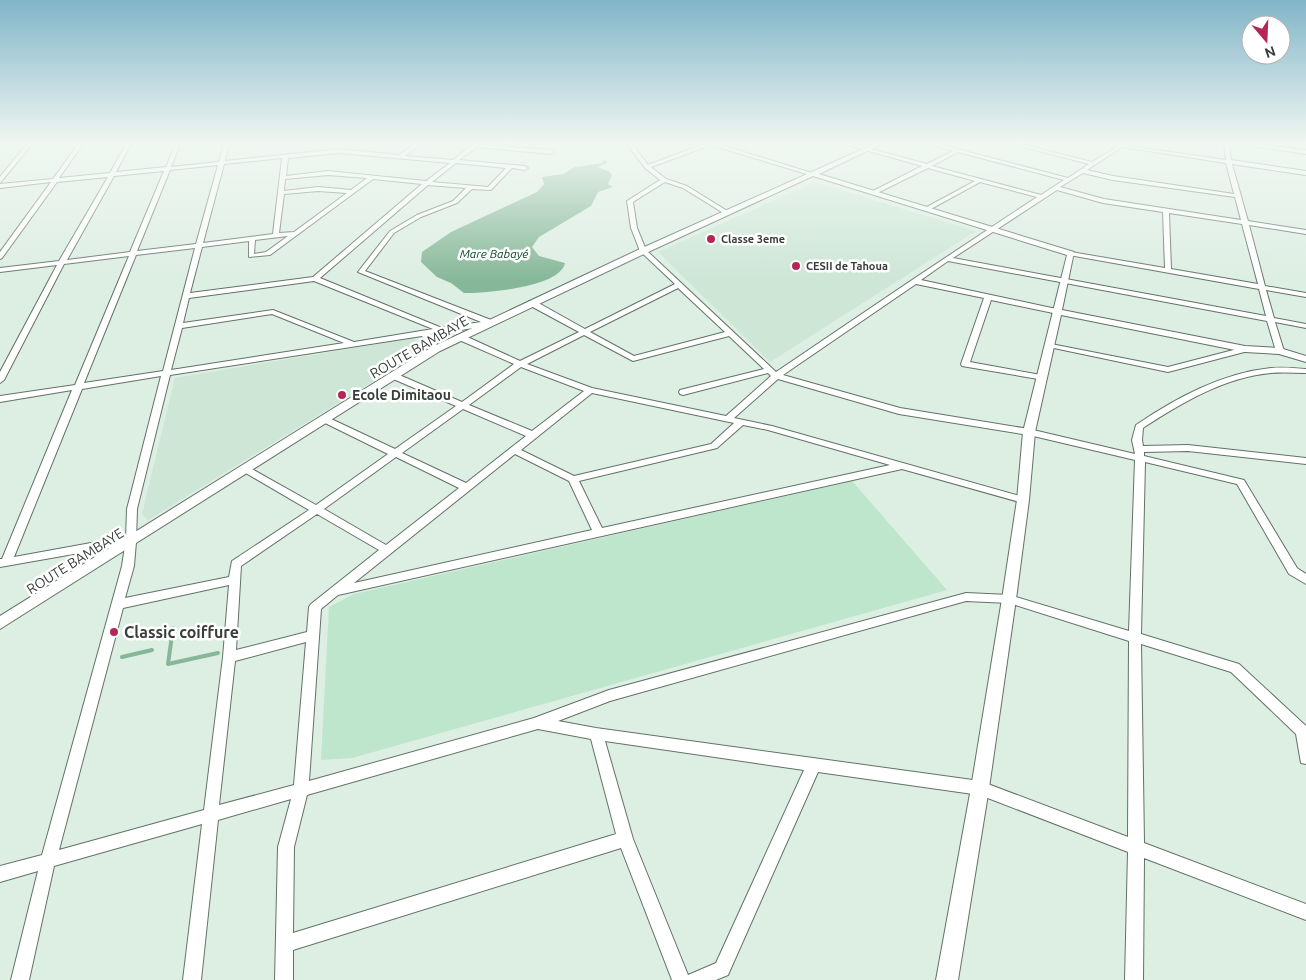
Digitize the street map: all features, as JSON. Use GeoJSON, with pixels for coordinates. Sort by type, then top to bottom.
{"type":"FeatureCollection","features":[{"type":"Feature","properties":{"kind":"street"},"geometry":{"type":"LineString","coordinates":[[0,257],[49,190]]}},
{"type":"Feature","properties":{"kind":"street"},"geometry":{"type":"LineString","coordinates":[[0,380],[62,262],[104,190]]}},
{"type":"Feature","properties":{"kind":"street"},"geometry":{"type":"LineString","coordinates":[[3,563],[79,386],[158,190]]}},
{"type":"Feature","properties":{"kind":"street"},"geometry":{"type":"LineString","coordinates":[[20,980],[48,861],[128,566],[132,509],[199,244],[215,190]]}},
{"type":"Feature","properties":{"kind":"street"},"geometry":{"type":"LineString","coordinates":[[276,235],[281,190]]}},
{"type":"Feature","properties":{"kind":"street"},"geometry":{"type":"LineString","coordinates":[[281,193],[311,190]]}},
{"type":"Feature","properties":{"kind":"street"},"geometry":{"type":"LineString","coordinates":[[326,190],[351,192]]}},
{"type":"Feature","properties":{"kind":"street"},"geometry":{"type":"LineString","coordinates":[[252,238],[251,256],[268,254],[354,190]]}},
{"type":"Feature","properties":{"kind":"street"},"geometry":{"type":"LineString","coordinates":[[315,279],[420,190]]}},
{"type":"Feature","properties":{"kind":"street"},"geometry":{"type":"LineString","coordinates":[[468,190],[454,202],[419,216],[392,232],[361,272],[489,323]]}},
{"type":"Feature","properties":{"kind":"street"},"geometry":{"type":"LineString","coordinates":[[648,190],[630,201],[634,228],[642,251],[773,373],[899,411],[1029,432],[1140,453],[1241,482],[1293,570],[1306,580]]}},
{"type":"Feature","properties":{"kind":"street"},"geometry":{"type":"LineString","coordinates":[[690,190],[727,212]]}},
{"type":"Feature","properties":{"kind":"street","name":"ROUTE BAMBAYE"},"geometry":{"type":"LineString","coordinates":[[0,623],[247,470],[436,349],[642,251],[777,190]]}},
{"type":"Feature","properties":{"kind":"street"},"geometry":{"type":"LineString","coordinates":[[865,190],[1071,254],[1306,295]]}},
{"type":"Feature","properties":{"kind":"street"},"geometry":{"type":"LineString","coordinates":[[873,192],[878,190]]}},
{"type":"Feature","properties":{"kind":"street"},"geometry":{"type":"LineString","coordinates":[[928,209],[963,190]]}},
{"type":"Feature","properties":{"kind":"street"},"geometry":{"type":"LineString","coordinates":[[1015,190],[1042,197]]}},
{"type":"Feature","properties":{"kind":"street"},"geometry":{"type":"LineString","coordinates":[[728,419],[773,373],[991,229],[1054,190]]}},
{"type":"Feature","properties":{"kind":"street"},"geometry":{"type":"LineString","coordinates":[[1063,190],[1103,201],[1306,232]]}},
{"type":"Feature","properties":{"kind":"street"},"geometry":{"type":"LineString","coordinates":[[1195,190],[1239,196]]}},
{"type":"Feature","properties":{"kind":"street"},"geometry":{"type":"LineString","coordinates":[[1237,190],[1280,351]]}},
{"type":"Feature","properties":{"kind":"street"},"geometry":{"type":"LineString","coordinates":[[1166,210],[1168,271]]}},
{"type":"Feature","properties":{"kind":"street"},"geometry":{"type":"LineString","coordinates":[[0,270],[298,233]]}},
{"type":"Feature","properties":{"kind":"street"},"geometry":{"type":"LineString","coordinates":[[947,980],[980,788],[1009,599],[1023,500],[1029,432],[1071,254]]}},
{"type":"Feature","properties":{"kind":"street"},"geometry":{"type":"LineString","coordinates":[[947,259],[1306,326]]}},
{"type":"Feature","properties":{"kind":"street"},"geometry":{"type":"LineString","coordinates":[[186,296],[315,279],[440,330]]}},
{"type":"Feature","properties":{"kind":"street"},"geometry":{"type":"LineString","coordinates":[[914,281],[1245,350],[1280,351],[1306,359]]}},
{"type":"Feature","properties":{"kind":"street"},"geometry":{"type":"LineString","coordinates":[[192,980],[229,657],[236,564],[316,510],[520,364],[679,285]]}},
{"type":"Feature","properties":{"kind":"street"},"geometry":{"type":"LineString","coordinates":[[988,297],[965,364],[1042,378]]}},
{"type":"Feature","properties":{"kind":"street"},"geometry":{"type":"LineString","coordinates":[[532,304],[633,359],[730,333]]}},
{"type":"Feature","properties":{"kind":"street"},"geometry":{"type":"LineString","coordinates":[[178,326],[273,312],[352,343]]}},
{"type":"Feature","properties":{"kind":"street"},"geometry":{"type":"LineString","coordinates":[[0,399],[489,323]]}},
{"type":"Feature","properties":{"kind":"street"},"geometry":{"type":"LineString","coordinates":[[424,332],[436,349]]}},
{"type":"Feature","properties":{"kind":"street"},"geometry":{"type":"LineString","coordinates":[[460,337],[520,364],[590,390],[741,422],[1023,500]]}},
{"type":"Feature","properties":{"kind":"street"},"geometry":{"type":"LineString","coordinates":[[1049,345],[1168,370],[1245,350]]}},
{"type":"Feature","properties":{"kind":"street"},"geometry":{"type":"LineString","coordinates":[[1134,980],[1136,848],[1135,639],[1140,453],[1137,440],[1139,427],[1159,414],[1217,384],[1267,371],[1306,371]]}},
{"type":"Feature","properties":{"kind":"street"},"geometry":{"type":"LineString","coordinates":[[683,392],[773,373]]}},
{"type":"Feature","properties":{"kind":"street"},"geometry":{"type":"LineString","coordinates":[[394,376],[532,435]]}},
{"type":"Feature","properties":{"kind":"street"},"geometry":{"type":"LineString","coordinates":[[284,980],[286,847],[301,790],[315,607],[590,390]]}},
{"type":"Feature","properties":{"kind":"street"},"geometry":{"type":"LineString","coordinates":[[326,420],[466,488]]}},
{"type":"Feature","properties":{"kind":"street"},"geometry":{"type":"LineString","coordinates":[[514,450],[574,479],[714,446],[741,422]]}},
{"type":"Feature","properties":{"kind":"street"},"geometry":{"type":"LineString","coordinates":[[1140,453],[1188,448],[1306,460]]}},
{"type":"Feature","properties":{"kind":"street"},"geometry":{"type":"LineString","coordinates":[[334,592],[902,465]]}},
{"type":"Feature","properties":{"kind":"street"},"geometry":{"type":"LineString","coordinates":[[247,470],[387,550]]}},
{"type":"Feature","properties":{"kind":"street"},"geometry":{"type":"LineString","coordinates":[[574,479],[599,533]]}},
{"type":"Feature","properties":{"kind":"street"},"geometry":{"type":"LineString","coordinates":[[3,563],[102,545],[131,542]]}},
{"type":"Feature","properties":{"kind":"street"},"geometry":{"type":"LineString","coordinates":[[118,604],[234,580]]}},
{"type":"Feature","properties":{"kind":"street"},"geometry":{"type":"LineString","coordinates":[[0,874],[538,722],[609,696],[966,597],[1009,599],[1235,668],[1304,733],[1306,758]]}},
{"type":"Feature","properties":{"kind":"street"},"geometry":{"type":"LineString","coordinates":[[229,657],[313,635]]}},
{"type":"Feature","properties":{"kind":"street"},"geometry":{"type":"LineString","coordinates":[[538,722],[596,734],[980,788],[1306,912]]}},
{"type":"Feature","properties":{"kind":"street"},"geometry":{"type":"LineString","coordinates":[[596,734],[625,839],[681,980]]}},
{"type":"Feature","properties":{"kind":"street"},"geometry":{"type":"LineString","coordinates":[[694,980],[722,969],[814,764]]}},
{"type":"Feature","properties":{"kind":"street"},"geometry":{"type":"LineString","coordinates":[[284,944],[625,839]]}},
{"type":"Feature","properties":{"kind":"shaded area","name":"CESII de Tahoua"},"geometry":{"type":"Polygon","coordinates":[[[798,190],[840,190],[976,231],[770,362],[658,252],[798,190]]]}},
{"type":"Feature","properties":{"kind":"shaded area"},"geometry":{"type":"Polygon","coordinates":[[[414,338],[426,349],[148,520],[142,514],[175,378],[414,338]]]}},
{"type":"Feature","properties":{"kind":"shaded area"},"geometry":{"type":"Polygon","coordinates":[[[852,481],[947,590],[352,758],[321,760],[329,607],[354,594],[852,481]]]}},
{"type":"Feature","properties":{"kind":"water","name":"Mare Babayé"},"geometry":{"type":"Polygon","coordinates":[[[539,190],[605,190],[598,192],[591,206],[539,237],[532,247],[539,256],[565,263],[560,271],[550,278],[503,290],[464,293],[451,283],[437,277],[421,262],[422,252],[451,232],[539,190]]]}},
{"type":"Feature","properties":{"kind":"waterway"},"geometry":{"type":"LineString","coordinates":[[173,628],[168,664],[218,653]]}},
{"type":"Feature","properties":{"kind":"waterway"},"geometry":{"type":"LineString","coordinates":[[122,657],[152,650]]}},
{"type":"Feature","properties":{"kind":"place","name":"Classe 3eme"},"geometry":{"type":"Point","coordinates":[711,239]}},
{"type":"Feature","properties":{"kind":"place","name":"CESII de Tahoua"},"geometry":{"type":"Point","coordinates":[796,266]}},
{"type":"Feature","properties":{"kind":"place","name":"Ecole Dimitaou"},"geometry":{"type":"Point","coordinates":[342,395]}},
{"type":"Feature","properties":{"kind":"place","name":"Classic coiffure"},"geometry":{"type":"Point","coordinates":[114,632]}}]}
